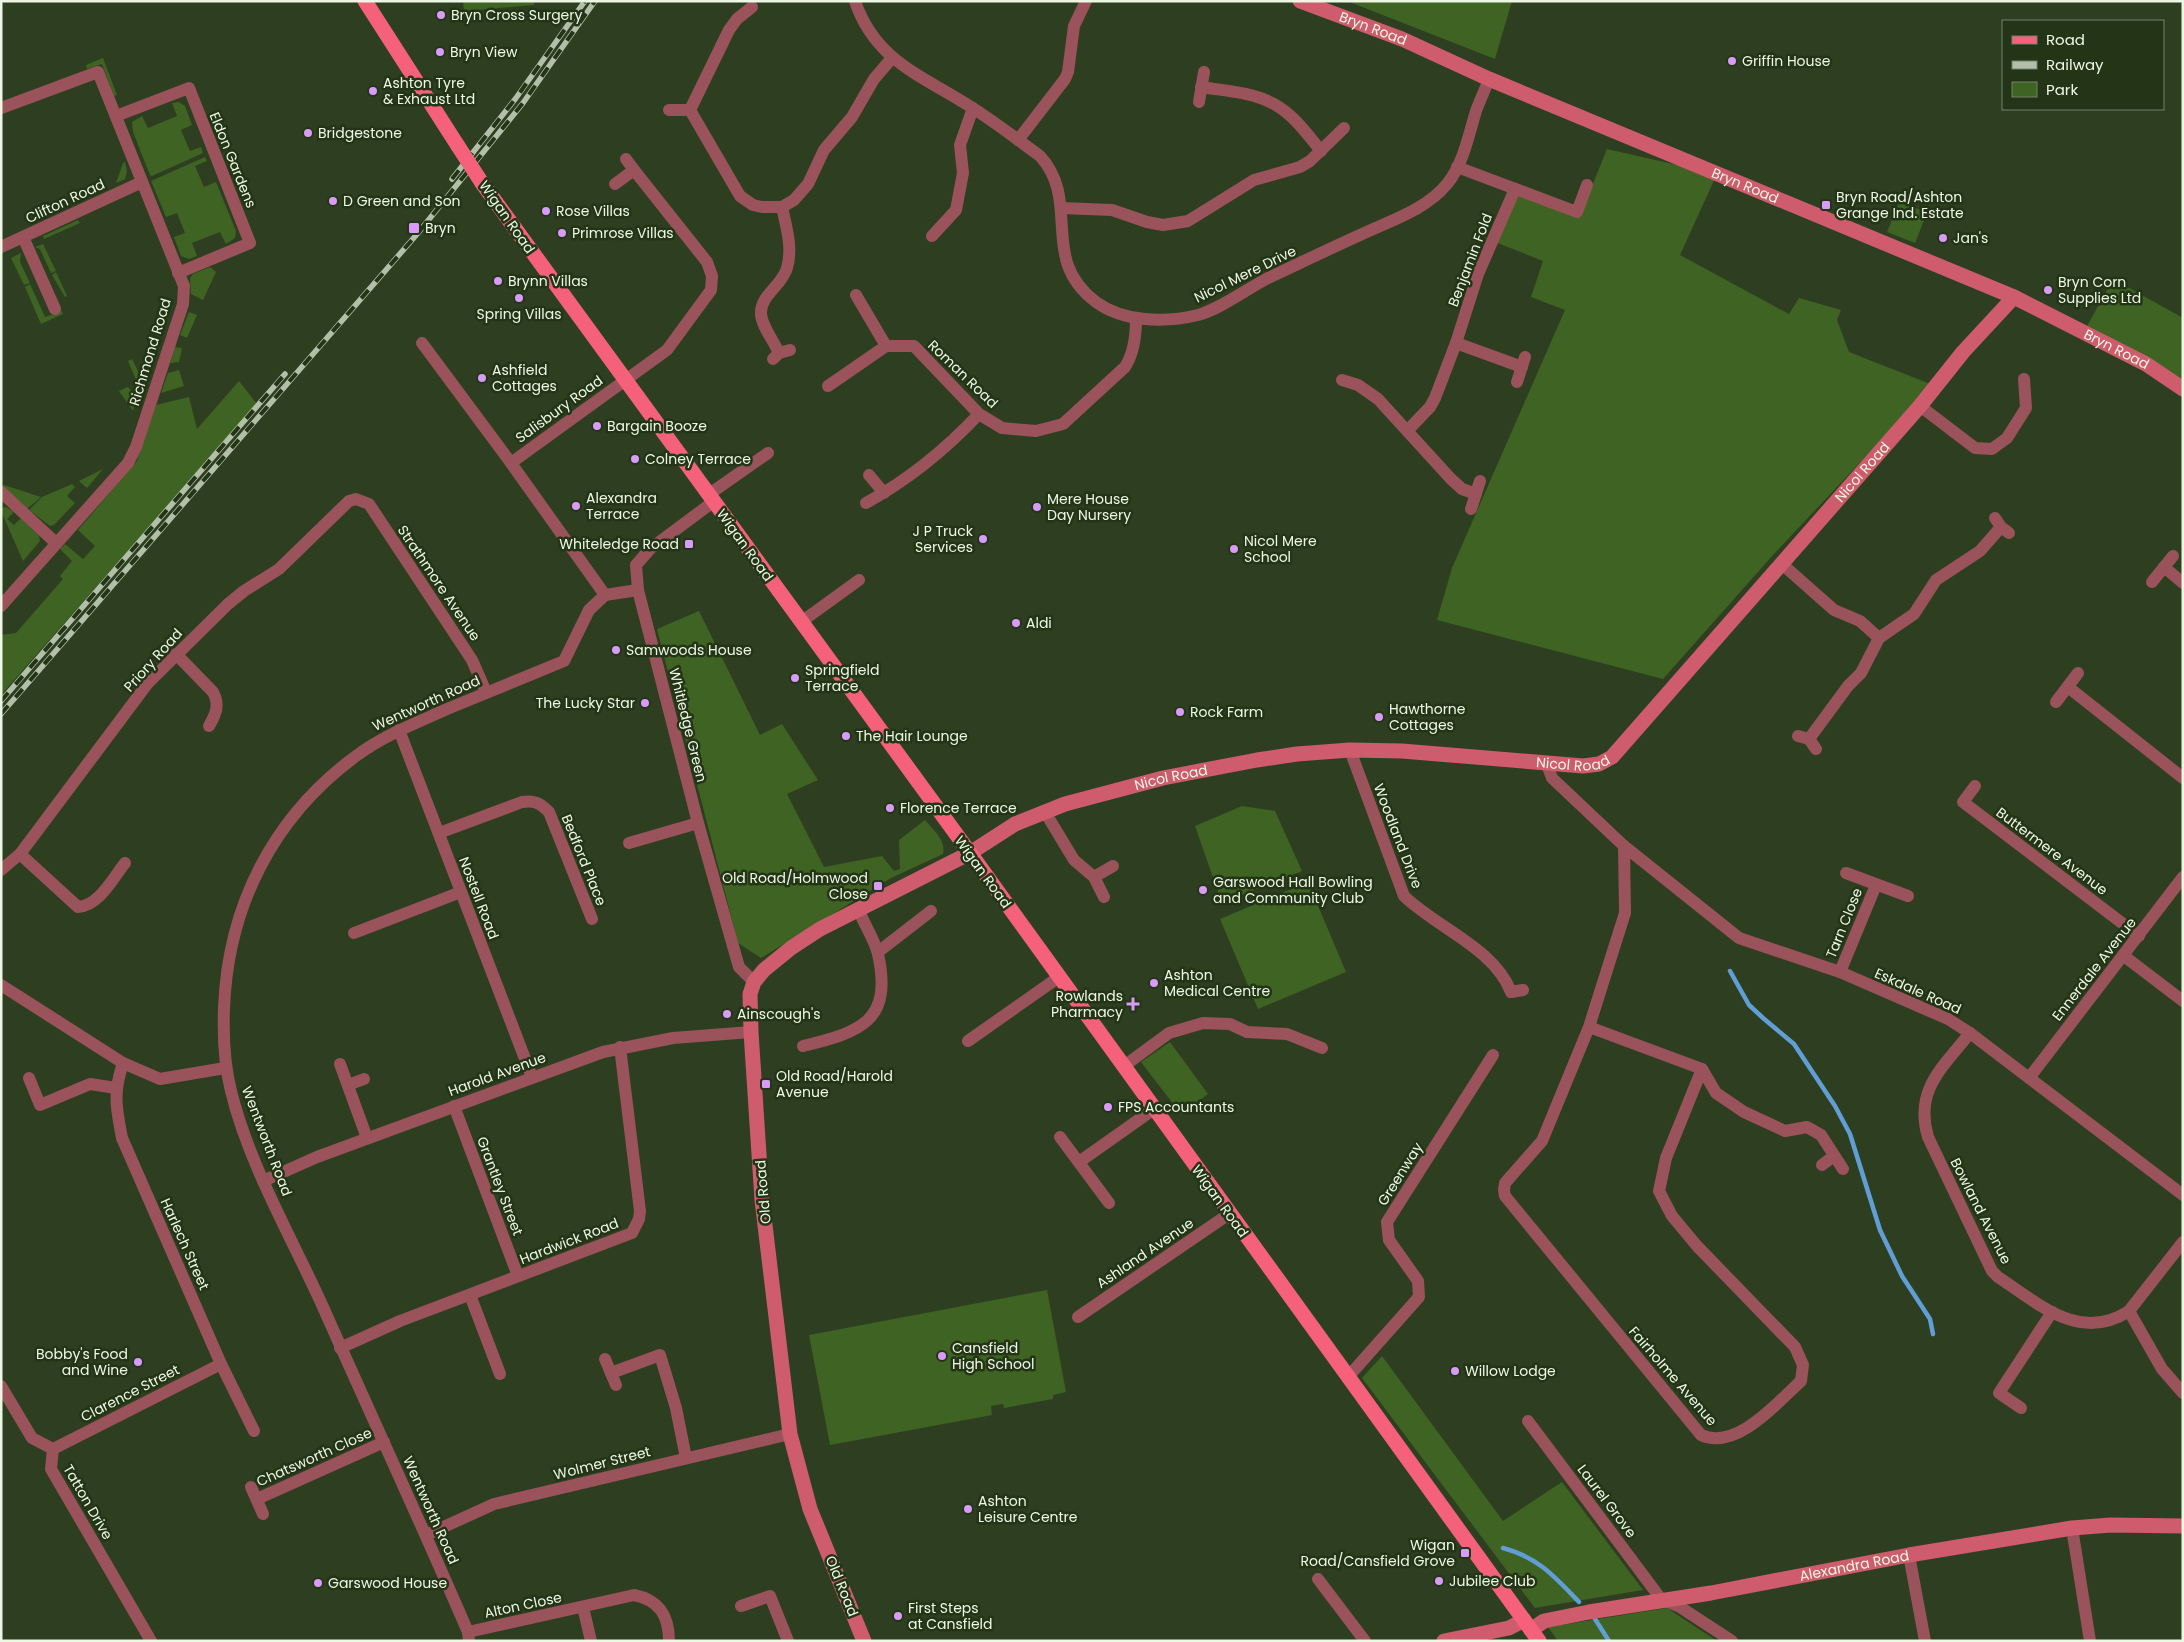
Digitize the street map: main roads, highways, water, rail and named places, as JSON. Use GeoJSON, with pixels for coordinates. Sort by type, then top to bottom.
{"type":"FeatureCollection","features":[{"type":"Feature","properties":{"kind":"main road","name":"Wigan Road"},"geometry":{"type":"LineString","coordinates":[[365,1],[482,183],[1124,1066],[1531,1630]]}},
{"type":"Feature","properties":{"kind":"waterway"},"geometry":{"type":"LineString","coordinates":[[1730,971],[1749,1005],[1794,1044],[1835,1106],[1850,1134],[1880,1230],[1902,1276],[1930,1319],[1933,1334]]}},
{"type":"Feature","properties":{"kind":"waterway"},"geometry":{"type":"LineString","coordinates":[[1503,1548],[1536,1562],[1554,1576],[1579,1602]]}},
{"type":"Feature","properties":{"kind":"waterway"},"geometry":{"type":"LineString","coordinates":[[1595,1619],[1609,1641]]}},
{"type":"Feature","properties":{"kind":"railway"},"geometry":{"type":"LineString","coordinates":[[452,179],[516,98],[585,1]]}},
{"type":"Feature","properties":{"kind":"railway"},"geometry":{"type":"LineString","coordinates":[[1,714],[418,233],[523,103],[595,1]]}},
{"type":"Feature","properties":{"kind":"railway"},"geometry":{"type":"LineString","coordinates":[[1,701],[285,374]]}},
{"type":"Feature","properties":{"kind":"place","name":"Bryn Cross Surgery"},"geometry":{"type":"Point","coordinates":[441,15]}},
{"type":"Feature","properties":{"kind":"place","name":"Bryn View"},"geometry":{"type":"Point","coordinates":[440,52]}},
{"type":"Feature","properties":{"kind":"place","name":"Griffin House"},"geometry":{"type":"Point","coordinates":[1732,61]}},
{"type":"Feature","properties":{"kind":"place","name":"Ashton Tyre & Exhaust Ltd"},"geometry":{"type":"Point","coordinates":[373,91]}},
{"type":"Feature","properties":{"kind":"place","name":"Bridgestone"},"geometry":{"type":"Point","coordinates":[308,133]}},
{"type":"Feature","properties":{"kind":"place","name":"D Green and Son"},"geometry":{"type":"Point","coordinates":[333,201]}},
{"type":"Feature","properties":{"kind":"place","name":"Bryn Road/Ashton Grange Ind. Estate"},"geometry":{"type":"Point","coordinates":[1826,205]}},
{"type":"Feature","properties":{"kind":"place","name":"Rose Villas"},"geometry":{"type":"Point","coordinates":[546,211]}},
{"type":"Feature","properties":{"kind":"place","name":"Bryn"},"geometry":{"type":"Point","coordinates":[414,228]}},
{"type":"Feature","properties":{"kind":"place","name":"Primrose Villas"},"geometry":{"type":"Point","coordinates":[562,233]}},
{"type":"Feature","properties":{"kind":"place","name":"Jan's"},"geometry":{"type":"Point","coordinates":[1943,238]}},
{"type":"Feature","properties":{"kind":"place","name":"Brynn Villas"},"geometry":{"type":"Point","coordinates":[498,281]}},
{"type":"Feature","properties":{"kind":"place","name":"Bryn Corn Supplies Ltd"},"geometry":{"type":"Point","coordinates":[2048,290]}},
{"type":"Feature","properties":{"kind":"place","name":"Spring Villas"},"geometry":{"type":"Point","coordinates":[519,298]}},
{"type":"Feature","properties":{"kind":"place","name":"Ashfield Cottages"},"geometry":{"type":"Point","coordinates":[482,378]}},
{"type":"Feature","properties":{"kind":"place","name":"Bargain Booze"},"geometry":{"type":"Point","coordinates":[597,426]}},
{"type":"Feature","properties":{"kind":"place","name":"Colney Terrace"},"geometry":{"type":"Point","coordinates":[635,459]}},
{"type":"Feature","properties":{"kind":"place","name":"Alexandra Terrace"},"geometry":{"type":"Point","coordinates":[576,506]}},
{"type":"Feature","properties":{"kind":"place","name":"Mere House Day Nursery"},"geometry":{"type":"Point","coordinates":[1037,507]}},
{"type":"Feature","properties":{"kind":"place","name":"J P Truck Services"},"geometry":{"type":"Point","coordinates":[983,539]}},
{"type":"Feature","properties":{"kind":"place","name":"Whiteledge Road"},"geometry":{"type":"Point","coordinates":[689,544]}},
{"type":"Feature","properties":{"kind":"place","name":"Nicol Mere School"},"geometry":{"type":"Point","coordinates":[1234,549]}},
{"type":"Feature","properties":{"kind":"place","name":"Aldi"},"geometry":{"type":"Point","coordinates":[1016,623]}},
{"type":"Feature","properties":{"kind":"place","name":"Samwoods House"},"geometry":{"type":"Point","coordinates":[616,650]}},
{"type":"Feature","properties":{"kind":"place","name":"Springfield Terrace"},"geometry":{"type":"Point","coordinates":[795,678]}},
{"type":"Feature","properties":{"kind":"place","name":"The Lucky Star"},"geometry":{"type":"Point","coordinates":[645,703]}},
{"type":"Feature","properties":{"kind":"place","name":"Rock Farm"},"geometry":{"type":"Point","coordinates":[1180,712]}},
{"type":"Feature","properties":{"kind":"place","name":"Hawthorne Cottages"},"geometry":{"type":"Point","coordinates":[1379,717]}},
{"type":"Feature","properties":{"kind":"place","name":"The Hair Lounge"},"geometry":{"type":"Point","coordinates":[846,736]}},
{"type":"Feature","properties":{"kind":"place","name":"Florence Terrace"},"geometry":{"type":"Point","coordinates":[890,808]}},
{"type":"Feature","properties":{"kind":"place","name":"Old Road/Holmwood Close"},"geometry":{"type":"Point","coordinates":[878,886]}},
{"type":"Feature","properties":{"kind":"place","name":"Garswood Hall Bowling and Community Club"},"geometry":{"type":"Point","coordinates":[1203,890]}},
{"type":"Feature","properties":{"kind":"place","name":"Ashton Medical Centre"},"geometry":{"type":"Point","coordinates":[1154,983]}},
{"type":"Feature","properties":{"kind":"place","name":"Rowlands Pharmacy"},"geometry":{"type":"Point","coordinates":[1133,1004]}},
{"type":"Feature","properties":{"kind":"place","name":"Ainscough's"},"geometry":{"type":"Point","coordinates":[727,1014]}},
{"type":"Feature","properties":{"kind":"place","name":"Old Road/Harold Avenue"},"geometry":{"type":"Point","coordinates":[766,1084]}},
{"type":"Feature","properties":{"kind":"place","name":"FPS Accountants"},"geometry":{"type":"Point","coordinates":[1108,1107]}},
{"type":"Feature","properties":{"kind":"place","name":"Cansfield High School"},"geometry":{"type":"Point","coordinates":[942,1356]}},
{"type":"Feature","properties":{"kind":"place","name":"Bobby's Food and Wine"},"geometry":{"type":"Point","coordinates":[138,1362]}},
{"type":"Feature","properties":{"kind":"place","name":"Willow Lodge"},"geometry":{"type":"Point","coordinates":[1455,1371]}},
{"type":"Feature","properties":{"kind":"place","name":"Ashton Leisure Centre"},"geometry":{"type":"Point","coordinates":[968,1509]}},
{"type":"Feature","properties":{"kind":"place","name":"Wigan Road/Cansfield Grove"},"geometry":{"type":"Point","coordinates":[1465,1553]}},
{"type":"Feature","properties":{"kind":"place","name":"Jubilee Club"},"geometry":{"type":"Point","coordinates":[1439,1581]}},
{"type":"Feature","properties":{"kind":"place","name":"Garswood House"},"geometry":{"type":"Point","coordinates":[318,1583]}},
{"type":"Feature","properties":{"kind":"place","name":"First Steps at Cansfield"},"geometry":{"type":"Point","coordinates":[898,1616]}}]}
